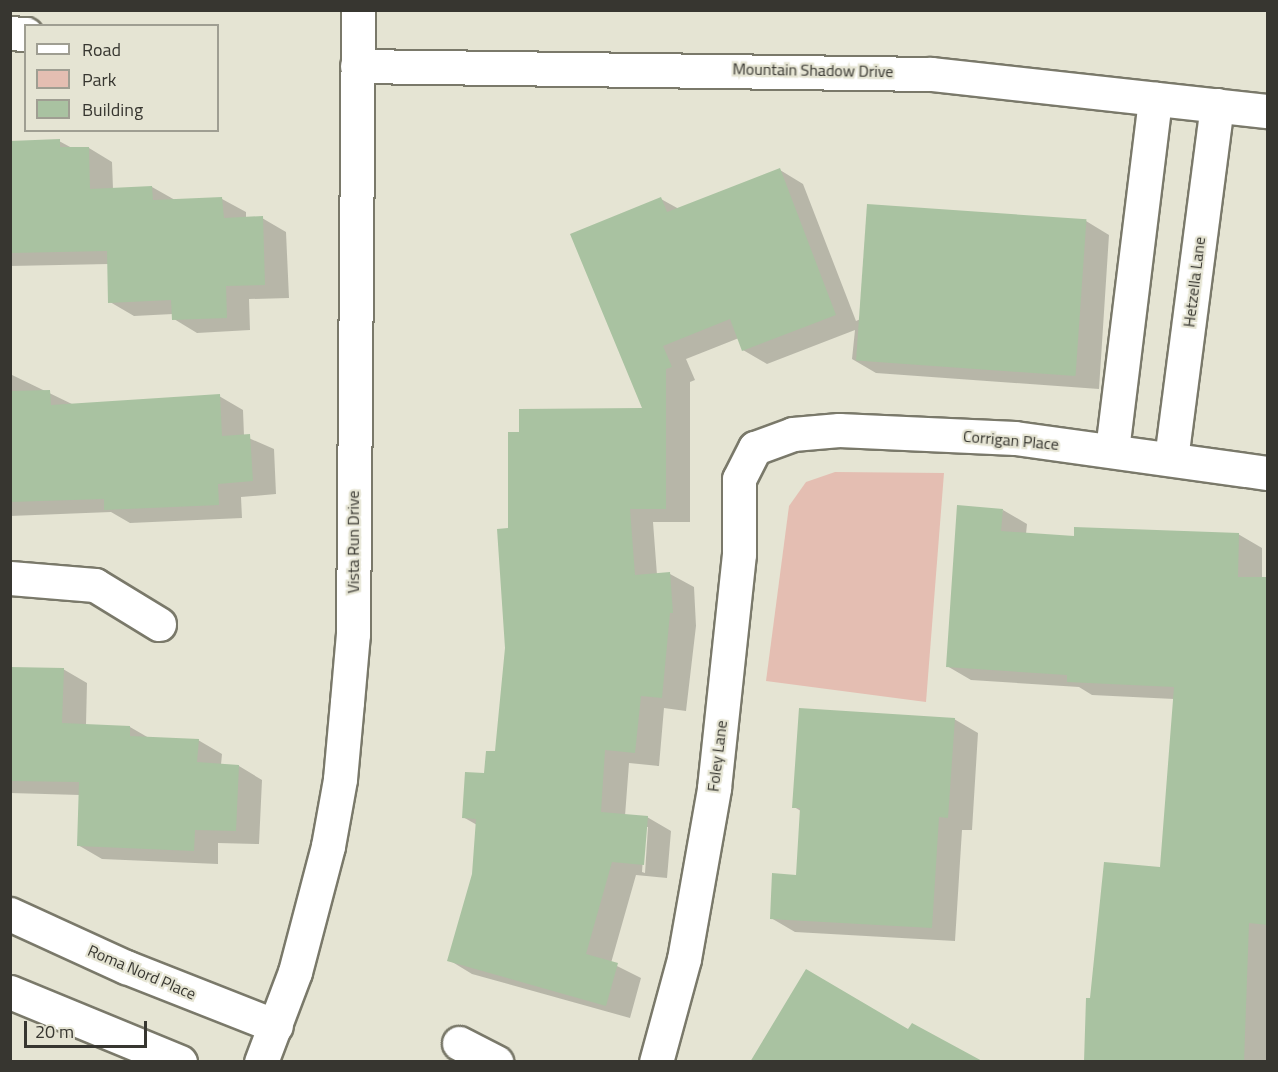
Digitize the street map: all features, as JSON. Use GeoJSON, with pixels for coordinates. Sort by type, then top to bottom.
{"type":"FeatureCollection","features":[{"type":"Feature","properties":{"kind":"street","name":"Vista Run Drive"},"geometry":{"type":"LineString","coordinates":[[261,1062],[276,1026],[328,846],[340,779],[353,634],[358,10]]}},
{"type":"Feature","properties":{"kind":"street","name":"Mountain Shadow Drive"},"geometry":{"type":"LineString","coordinates":[[357,66],[931,74],[1268,111]]}},
{"type":"Feature","properties":{"kind":"street"},"geometry":{"type":"LineString","coordinates":[[1112,450],[1155,99]]}},
{"type":"Feature","properties":{"kind":"street","name":"Hetzella Lane"},"geometry":{"type":"LineString","coordinates":[[1172,459],[1217,105]]}},
{"type":"Feature","properties":{"kind":"street","name":"Corrigan Place"},"geometry":{"type":"LineString","coordinates":[[755,448],[794,434],[839,430],[1015,438],[1268,473]]}},
{"type":"Feature","properties":{"kind":"street","name":"Foley Lane"},"geometry":{"type":"LineString","coordinates":[[656,1062],[684,959],[714,788],[739,554],[739,479],[755,448]]}},
{"type":"Feature","properties":{"kind":"street"},"geometry":{"type":"LineString","coordinates":[[10,578],[95,585],[159,624]]}},
{"type":"Feature","properties":{"kind":"street","name":"Roma Nord Place"},"geometry":{"type":"LineString","coordinates":[[10,914],[126,967],[276,1026]]}},
{"type":"Feature","properties":{"kind":"street"},"geometry":{"type":"LineString","coordinates":[[10,992],[180,1062]]}},
{"type":"Feature","properties":{"kind":"street"},"geometry":{"type":"LineString","coordinates":[[459,1043],[496,1062]]}},
{"type":"Feature","properties":{"kind":"green space"},"geometry":{"type":"Polygon","coordinates":[[[835,472],[944,473],[926,702],[766,681],[789,506],[806,482],[835,472]]]}},
{"type":"Feature","properties":{"kind":"building"},"geometry":{"type":"Polygon","coordinates":[[[60,139],[60,147],[89,147],[90,189],[152,186],[153,200],[222,197],[224,218],[263,216],[265,285],[226,286],[227,318],[172,320],[171,300],[108,303],[107,251],[10,253],[10,141],[60,139]]]}},
{"type":"Feature","properties":{"kind":"building"},"geometry":{"type":"Polygon","coordinates":[[[780,168],[836,315],[742,351],[730,319],[663,346],[672,367],[666,369],[666,509],[630,509],[635,575],[670,572],[673,613],[670,613],[662,698],[641,696],[635,753],[605,750],[601,812],[648,816],[644,865],[612,862],[586,954],[618,963],[606,1006],[447,961],[472,874],[476,819],[462,818],[465,772],[484,773],[486,751],[495,751],[505,648],[497,529],[508,528],[508,432],[519,432],[519,409],[642,408],[570,234],[661,197],[667,212],[780,168]]]}},
{"type":"Feature","properties":{"kind":"building"},"geometry":{"type":"Polygon","coordinates":[[[867,204],[1086,219],[1076,376],[856,361],[867,204]]]}},
{"type":"Feature","properties":{"kind":"building"},"geometry":{"type":"Polygon","coordinates":[[[50,390],[51,405],[220,394],[222,436],[250,434],[253,481],[218,484],[219,505],[104,510],[104,499],[10,502],[10,391],[50,390]]]}},
{"type":"Feature","properties":{"kind":"building"},"geometry":{"type":"Polygon","coordinates":[[[957,505],[1003,509],[1001,531],[1074,536],[1074,527],[1239,533],[1238,577],[1268,577],[1268,925],[1249,923],[1244,1062],[1084,1062],[1086,998],[1090,998],[1104,862],[1160,867],[1174,687],[1067,682],[1067,675],[946,667],[957,505]]]}},
{"type":"Feature","properties":{"kind":"building"},"geometry":{"type":"Polygon","coordinates":[[[10,667],[64,668],[62,723],[130,726],[130,736],[199,739],[197,762],[239,765],[236,831],[195,830],[194,851],[77,846],[79,782],[10,781],[10,667]]]}},
{"type":"Feature","properties":{"kind":"building"},"geometry":{"type":"Polygon","coordinates":[[[799,708],[955,718],[948,818],[939,817],[932,928],[770,919],[772,873],[796,875],[800,808],[792,808],[799,708]]]}},
{"type":"Feature","properties":{"kind":"building"},"geometry":{"type":"Polygon","coordinates":[[[806,969],[908,1029],[912,1023],[984,1062],[750,1062],[806,969]]]}}]}
